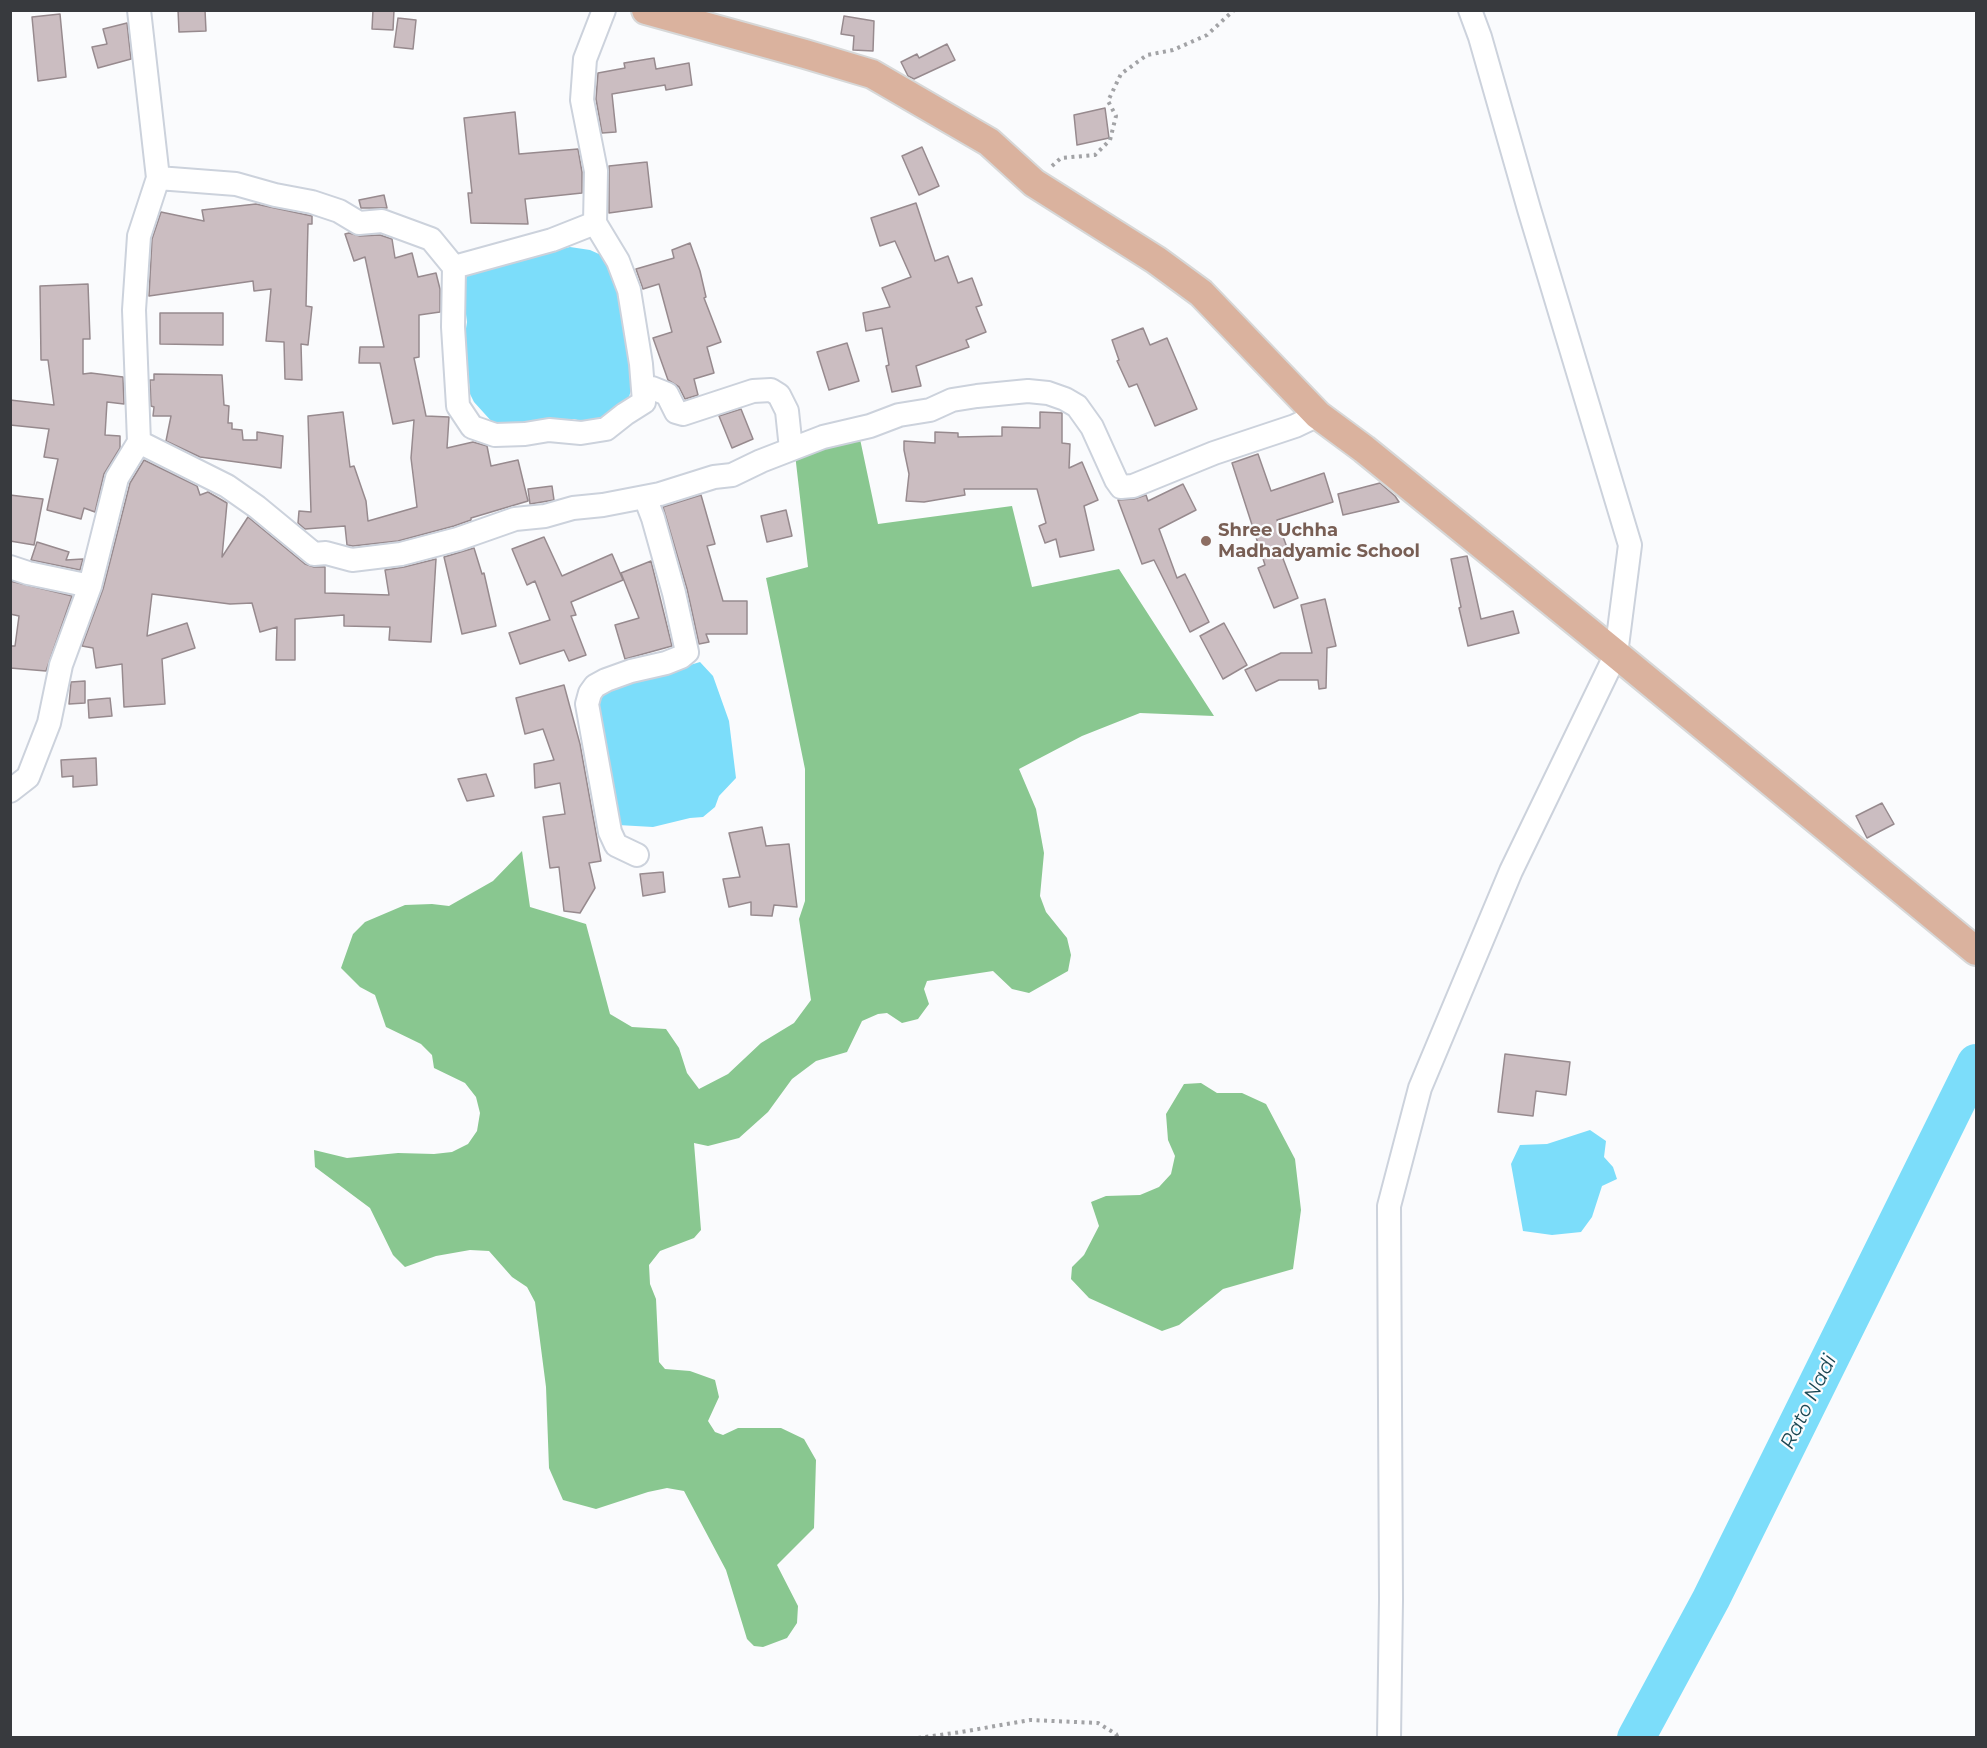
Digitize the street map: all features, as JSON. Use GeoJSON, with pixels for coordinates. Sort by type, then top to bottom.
{"type":"FeatureCollection","features":[{"type":"Feature","properties":{"kind":"main road"},"geometry":{"type":"LineString","coordinates":[[646,10],[872,75],[989,142],[1034,183],[1156,260],[1201,293],[1318,415],[1373,456],[1617,654],[1977,951]]}},
{"type":"Feature","properties":{"kind":"street"},"geometry":{"type":"LineString","coordinates":[[10,791],[28,777],[49,723],[61,665],[90,586],[117,478],[139,442],[134,310],[139,236],[158,178],[139,10]]}},
{"type":"Feature","properties":{"kind":"street"},"geometry":{"type":"LineString","coordinates":[[158,178],[236,184],[312,202],[339,211],[359,223],[382,221],[431,239],[453,267],[453,327],[458,406],[472,427],[495,435],[525,434],[549,429],[581,433],[606,429],[644,402],[641,364],[629,290],[618,261],[595,224],[596,171],[582,100],[585,59],[604,10]]}},
{"type":"Feature","properties":{"kind":"street"},"geometry":{"type":"LineString","coordinates":[[1389,1737],[1391,1589],[1389,1206],[1420,1088],[1511,871],[1617,654],[1630,545],[1480,37],[1470,10]]}},
{"type":"Feature","properties":{"kind":"street"},"geometry":{"type":"LineString","coordinates":[[453,267],[499,253],[528,248],[595,224]]}},
{"type":"Feature","properties":{"kind":"street"},"geometry":{"type":"LineString","coordinates":[[643,389],[652,388],[668,394],[676,412],[683,414],[753,391],[771,390],[779,394],[787,411],[791,449]]}},
{"type":"Feature","properties":{"kind":"street"},"geometry":{"type":"LineString","coordinates":[[139,442],[227,486],[257,507],[314,554],[326,553],[352,560],[400,554],[458,539],[515,519],[545,516],[573,508],[603,505],[660,494],[714,477],[732,475],[823,437],[870,426],[899,415],[930,410],[952,399],[1029,391],[1048,393],[1065,399],[1077,406],[1092,427],[1121,487],[1133,486],[1214,453],[1295,426],[1318,415]]}},
{"type":"Feature","properties":{"kind":"street"},"geometry":{"type":"LineString","coordinates":[[637,855],[616,845],[610,832],[587,704],[595,686],[606,680],[631,671],[666,663],[687,652],[674,593],[645,497]]}},
{"type":"Feature","properties":{"kind":"street"},"geometry":{"type":"LineString","coordinates":[[10,567],[90,586]]}},
{"type":"Feature","properties":{"kind":"path"},"geometry":{"type":"LineString","coordinates":[[1034,183],[1061,158],[1095,154],[1110,140],[1116,116],[1108,101],[1121,74],[1147,55],[1173,50],[1207,35],[1234,10]]}},
{"type":"Feature","properties":{"kind":"path"},"geometry":{"type":"LineString","coordinates":[[918,1737],[1030,1720],[1098,1723],[1118,1737]]}},
{"type":"Feature","properties":{"kind":"green space"},"geometry":{"type":"Polygon","coordinates":[[[860,439],[878,524],[1012,506],[1032,587],[1119,569],[1214,716],[1140,713],[1082,736],[1019,769],[1036,809],[1044,853],[1040,896],[1046,912],[1067,938],[1071,955],[1068,971],[1029,993],[1012,989],[993,971],[927,981],[924,989],[929,1004],[918,1019],[902,1023],[887,1013],[862,1021],[847,1052],[816,1061],[792,1079],[768,1112],[739,1138],[708,1146],[694,1143],[701,1230],[694,1238],[660,1251],[649,1265],[650,1284],[656,1299],[659,1362],[665,1369],[690,1371],[715,1380],[719,1397],[708,1421],[715,1432],[723,1435],[738,1428],[781,1428],[804,1439],[816,1460],[814,1528],[777,1565],[798,1606],[797,1623],[787,1638],[763,1647],[754,1646],[747,1639],[726,1570],[684,1491],[667,1488],[596,1509],[563,1500],[549,1468],[546,1387],[535,1302],[527,1287],[512,1277],[489,1251],[470,1250],[436,1256],[405,1267],[393,1255],[370,1208],[315,1167],[314,1150],[347,1158],[398,1153],[452,1152],[468,1144],[477,1131],[480,1113],[476,1097],[465,1083],[434,1068],[432,1055],[421,1044],[386,1027],[375,995],[360,987],[341,968],[353,934],[365,922],[405,905],[449,906],[493,881],[522,851],[530,907],[586,924],[610,1014],[632,1027],[666,1029],[679,1048],[687,1073],[699,1089],[728,1074],[761,1043],[794,1023],[811,1000],[799,919],[805,901],[805,769],[766,578],[808,567],[795,454],[860,439]]]}},
{"type":"Feature","properties":{"kind":"green space"},"geometry":{"type":"Polygon","coordinates":[[[1201,1083],[1217,1093],[1242,1093],[1266,1104],[1295,1159],[1301,1210],[1293,1269],[1223,1289],[1179,1325],[1162,1331],[1089,1298],[1071,1279],[1072,1267],[1084,1255],[1099,1226],[1091,1202],[1106,1196],[1140,1195],[1159,1187],[1171,1174],[1175,1156],[1168,1140],[1166,1114],[1184,1084],[1201,1083]]]}},
{"type":"Feature","properties":{"kind":"water"},"geometry":{"type":"Polygon","coordinates":[[[570,247],[590,250],[610,259],[620,286],[631,369],[632,386],[628,401],[621,409],[599,420],[574,419],[537,422],[509,428],[493,423],[474,402],[470,394],[465,335],[467,322],[463,291],[469,267],[570,247]]]}},
{"type":"Feature","properties":{"kind":"water"},"geometry":{"type":"Polygon","coordinates":[[[700,662],[713,676],[729,721],[736,778],[719,796],[715,807],[703,817],[653,827],[618,825],[593,694],[700,662]]]}},
{"type":"Feature","properties":{"kind":"water"},"geometry":{"type":"Polygon","coordinates":[[[1590,1130],[1606,1141],[1604,1157],[1613,1167],[1617,1179],[1602,1186],[1592,1217],[1581,1232],[1552,1235],[1523,1231],[1511,1164],[1520,1145],[1547,1144],[1590,1130]]]}},
{"type":"Feature","properties":{"kind":"building"},"geometry":{"type":"Polygon","coordinates":[[[178,10],[205,10],[206,31],[179,32],[178,10]]]}},
{"type":"Feature","properties":{"kind":"building"},"geometry":{"type":"Polygon","coordinates":[[[373,10],[394,10],[393,30],[372,29],[373,10]]]}},
{"type":"Feature","properties":{"kind":"building"},"geometry":{"type":"Polygon","coordinates":[[[60,14],[66,77],[38,81],[32,17],[60,14]]]}},
{"type":"Feature","properties":{"kind":"building"},"geometry":{"type":"Polygon","coordinates":[[[844,16],[874,21],[873,51],[853,50],[854,36],[841,34],[844,16]]]}},
{"type":"Feature","properties":{"kind":"building"},"geometry":{"type":"Polygon","coordinates":[[[398,18],[416,20],[413,49],[394,47],[398,18]]]}},
{"type":"Feature","properties":{"kind":"building"},"geometry":{"type":"Polygon","coordinates":[[[127,23],[131,59],[98,68],[92,47],[107,44],[103,29],[127,23]]]}},
{"type":"Feature","properties":{"kind":"building"},"geometry":{"type":"Polygon","coordinates":[[[947,44],[955,60],[914,79],[908,76],[901,62],[917,54],[919,58],[947,44]]]}},
{"type":"Feature","properties":{"kind":"building"},"geometry":{"type":"Polygon","coordinates":[[[654,58],[656,69],[689,63],[692,85],[666,90],[665,85],[612,94],[616,132],[602,133],[596,99],[598,73],[625,68],[624,63],[654,58]]]}},
{"type":"Feature","properties":{"kind":"building"},"geometry":{"type":"Polygon","coordinates":[[[1105,108],[1109,138],[1077,145],[1074,115],[1105,108]]]}},
{"type":"Feature","properties":{"kind":"building"},"geometry":{"type":"Polygon","coordinates":[[[515,112],[519,154],[578,149],[582,172],[582,193],[525,199],[528,224],[471,223],[468,193],[472,193],[464,118],[515,112]]]}},
{"type":"Feature","properties":{"kind":"building"},"geometry":{"type":"Polygon","coordinates":[[[922,147],[939,186],[919,195],[902,156],[922,147]]]}},
{"type":"Feature","properties":{"kind":"building"},"geometry":{"type":"Polygon","coordinates":[[[647,162],[652,207],[609,213],[609,166],[647,162]]]}},
{"type":"Feature","properties":{"kind":"building"},"geometry":{"type":"Polygon","coordinates":[[[384,195],[387,208],[361,208],[359,200],[384,195]]]}},
{"type":"Feature","properties":{"kind":"building"},"geometry":{"type":"Polygon","coordinates":[[[916,203],[935,261],[948,256],[958,283],[972,278],[982,305],[976,307],[986,332],[966,340],[969,347],[916,366],[921,386],[892,392],[886,366],[889,365],[882,328],[866,331],[863,313],[890,307],[882,288],[911,277],[895,241],[880,246],[871,218],[916,203]]]}},
{"type":"Feature","properties":{"kind":"building"},"geometry":{"type":"Polygon","coordinates":[[[256,204],[312,216],[312,224],[308,224],[306,306],[312,307],[308,345],[301,344],[302,380],[285,379],[284,342],[266,341],[271,289],[254,291],[253,281],[149,296],[152,239],[161,212],[204,221],[202,210],[256,204]]]}},
{"type":"Feature","properties":{"kind":"building"},"geometry":{"type":"Polygon","coordinates":[[[345,234],[360,236],[380,235],[392,239],[395,258],[412,253],[418,277],[436,273],[440,289],[440,312],[419,315],[419,357],[414,358],[426,416],[449,417],[447,448],[473,442],[487,446],[491,466],[518,460],[528,501],[471,518],[471,520],[454,526],[398,541],[353,546],[347,545],[345,526],[305,529],[298,523],[299,511],[311,512],[308,416],[343,412],[350,467],[354,466],[366,501],[368,521],[417,507],[411,458],[414,420],[393,424],[380,363],[359,363],[360,347],[384,347],[365,257],[354,261],[345,234]]]}},
{"type":"Feature","properties":{"kind":"building"},"geometry":{"type":"Polygon","coordinates":[[[690,243],[700,271],[706,297],[704,298],[721,342],[707,347],[714,373],[694,379],[698,395],[685,399],[679,387],[668,380],[653,338],[672,332],[659,284],[643,289],[636,269],[674,258],[672,250],[690,243]]]}},
{"type":"Feature","properties":{"kind":"building"},"geometry":{"type":"Polygon","coordinates":[[[88,284],[90,339],[83,339],[83,374],[123,377],[124,404],[107,402],[105,435],[120,436],[120,448],[104,474],[95,512],[84,508],[81,519],[47,510],[58,459],[44,457],[49,429],[10,425],[10,400],[54,405],[48,360],[41,360],[40,286],[88,284]]]}},
{"type":"Feature","properties":{"kind":"building"},"geometry":{"type":"Polygon","coordinates":[[[160,313],[223,313],[223,345],[160,344],[160,313]]]}},
{"type":"Feature","properties":{"kind":"building"},"geometry":{"type":"Polygon","coordinates":[[[1143,328],[1150,345],[1167,338],[1197,409],[1155,426],[1137,384],[1129,387],[1117,361],[1119,360],[1112,340],[1143,328]]]}},
{"type":"Feature","properties":{"kind":"building"},"geometry":{"type":"Polygon","coordinates":[[[847,343],[859,381],[829,390],[817,352],[847,343]]]}},
{"type":"Feature","properties":{"kind":"building"},"geometry":{"type":"Polygon","coordinates":[[[154,374],[222,375],[224,405],[229,406],[228,423],[232,423],[232,429],[242,430],[243,440],[257,440],[257,432],[283,436],[281,468],[200,457],[166,441],[171,416],[153,416],[150,380],[154,380],[154,374]]]}},
{"type":"Feature","properties":{"kind":"building"},"geometry":{"type":"Polygon","coordinates":[[[741,409],[753,439],[732,448],[719,416],[741,409]]]}},
{"type":"Feature","properties":{"kind":"building"},"geometry":{"type":"Polygon","coordinates":[[[1040,412],[1062,413],[1062,443],[1070,444],[1069,468],[1082,462],[1098,500],[1084,506],[1094,550],[1060,557],[1056,539],[1045,543],[1039,526],[1046,523],[1037,489],[964,489],[965,495],[924,502],[906,501],[909,474],[904,441],[935,443],[935,432],[958,433],[958,437],[1002,436],[1002,427],[1040,428],[1040,412]]]}},
{"type":"Feature","properties":{"kind":"building"},"geometry":{"type":"Polygon","coordinates":[[[1258,454],[1271,491],[1324,473],[1333,502],[1277,520],[1289,553],[1282,556],[1298,598],[1274,608],[1258,568],[1265,565],[1232,463],[1258,454]]]}},
{"type":"Feature","properties":{"kind":"building"},"geometry":{"type":"Polygon","coordinates":[[[144,460],[197,486],[200,495],[208,492],[227,503],[222,557],[248,517],[305,564],[325,567],[325,593],[389,595],[385,570],[436,559],[431,642],[389,640],[390,627],[344,626],[344,615],[295,619],[295,660],[276,660],[277,627],[260,632],[252,603],[230,604],[152,594],[147,636],[187,623],[195,648],[162,659],[165,704],[124,707],[122,664],[96,668],[93,648],[82,646],[103,589],[130,483],[144,460]]]}},
{"type":"Feature","properties":{"kind":"building"},"geometry":{"type":"Polygon","coordinates":[[[1380,483],[1399,502],[1343,515],[1338,494],[1380,483]]]}},
{"type":"Feature","properties":{"kind":"building"},"geometry":{"type":"Polygon","coordinates":[[[1183,484],[1196,510],[1159,529],[1177,578],[1185,574],[1209,622],[1190,632],[1154,560],[1142,564],[1118,500],[1134,499],[1146,495],[1148,501],[1183,484]]]}},
{"type":"Feature","properties":{"kind":"building"},"geometry":{"type":"Polygon","coordinates":[[[552,486],[554,500],[530,504],[528,489],[552,486]]]}},
{"type":"Feature","properties":{"kind":"building"},"geometry":{"type":"Polygon","coordinates":[[[10,495],[43,499],[34,545],[10,541],[10,495]]]}},
{"type":"Feature","properties":{"kind":"building"},"geometry":{"type":"Polygon","coordinates":[[[701,495],[715,544],[707,546],[723,601],[747,601],[747,634],[706,634],[709,642],[699,644],[687,589],[663,507],[701,495]]]}},
{"type":"Feature","properties":{"kind":"building"},"geometry":{"type":"Polygon","coordinates":[[[786,510],[792,536],[767,542],[761,516],[786,510]]]}},
{"type":"Feature","properties":{"kind":"building"},"geometry":{"type":"Polygon","coordinates":[[[544,537],[562,576],[612,554],[623,580],[571,602],[576,615],[571,616],[586,655],[569,661],[564,650],[520,664],[509,633],[550,620],[535,581],[527,585],[512,549],[544,537]]]}},
{"type":"Feature","properties":{"kind":"building"},"geometry":{"type":"Polygon","coordinates":[[[37,542],[69,552],[66,560],[83,559],[80,570],[31,560],[37,542]]]}},
{"type":"Feature","properties":{"kind":"building"},"geometry":{"type":"Polygon","coordinates":[[[474,548],[482,574],[484,573],[496,626],[462,634],[444,557],[474,548]]]}},
{"type":"Feature","properties":{"kind":"building"},"geometry":{"type":"Polygon","coordinates":[[[1467,556],[1481,619],[1513,611],[1519,633],[1468,646],[1451,559],[1467,556]]]}},
{"type":"Feature","properties":{"kind":"building"},"geometry":{"type":"Polygon","coordinates":[[[651,561],[672,646],[625,659],[615,625],[639,618],[621,573],[651,561]]]}},
{"type":"Feature","properties":{"kind":"building"},"geometry":{"type":"Polygon","coordinates":[[[10,581],[72,596],[46,671],[10,668],[10,646],[15,646],[19,616],[10,614],[10,581]]]}},
{"type":"Feature","properties":{"kind":"building"},"geometry":{"type":"Polygon","coordinates":[[[1325,599],[1336,646],[1327,648],[1326,688],[1319,689],[1318,680],[1279,680],[1256,691],[1245,670],[1281,653],[1312,653],[1301,605],[1325,599]]]}},
{"type":"Feature","properties":{"kind":"building"},"geometry":{"type":"Polygon","coordinates":[[[1224,623],[1247,665],[1223,679],[1200,636],[1224,623]]]}},
{"type":"Feature","properties":{"kind":"building"},"geometry":{"type":"Polygon","coordinates":[[[85,681],[85,703],[69,704],[71,682],[85,681]]]}},
{"type":"Feature","properties":{"kind":"building"},"geometry":{"type":"Polygon","coordinates":[[[564,685],[580,744],[601,861],[589,863],[595,888],[580,913],[564,911],[559,867],[550,868],[543,817],[565,814],[560,783],[535,788],[534,764],[554,760],[543,729],[525,734],[516,698],[564,685]]]}},
{"type":"Feature","properties":{"kind":"building"},"geometry":{"type":"Polygon","coordinates":[[[110,698],[112,716],[89,718],[88,700],[110,698]]]}},
{"type":"Feature","properties":{"kind":"building"},"geometry":{"type":"Polygon","coordinates":[[[96,758],[97,785],[73,787],[73,776],[62,777],[61,760],[96,758]]]}},
{"type":"Feature","properties":{"kind":"building"},"geometry":{"type":"Polygon","coordinates":[[[486,774],[494,796],[467,801],[458,779],[486,774]]]}},
{"type":"Feature","properties":{"kind":"building"},"geometry":{"type":"Polygon","coordinates":[[[1882,803],[1894,824],[1867,838],[1856,816],[1882,803]]]}},
{"type":"Feature","properties":{"kind":"building"},"geometry":{"type":"Polygon","coordinates":[[[762,827],[766,846],[789,844],[797,907],[774,905],[772,916],[751,915],[751,902],[729,907],[723,879],[740,877],[729,833],[762,827]]]}},
{"type":"Feature","properties":{"kind":"building"},"geometry":{"type":"Polygon","coordinates":[[[663,872],[665,892],[643,896],[640,874],[663,872]]]}},
{"type":"Feature","properties":{"kind":"building"},"geometry":{"type":"Polygon","coordinates":[[[1505,1054],[1570,1062],[1566,1095],[1536,1091],[1533,1116],[1498,1112],[1505,1054]]]}},
{"type":"Feature","properties":{"kind":"waterway","name":"Rato Nadi"},"geometry":{"type":"LineString","coordinates":[[1636,1738],[1711,1599],[1976,1063]]}},
{"type":"Feature","properties":{"kind":"place","name":"Shree Uchha Madhadyamic School"},"geometry":{"type":"Point","coordinates":[1206,541]}}]}
